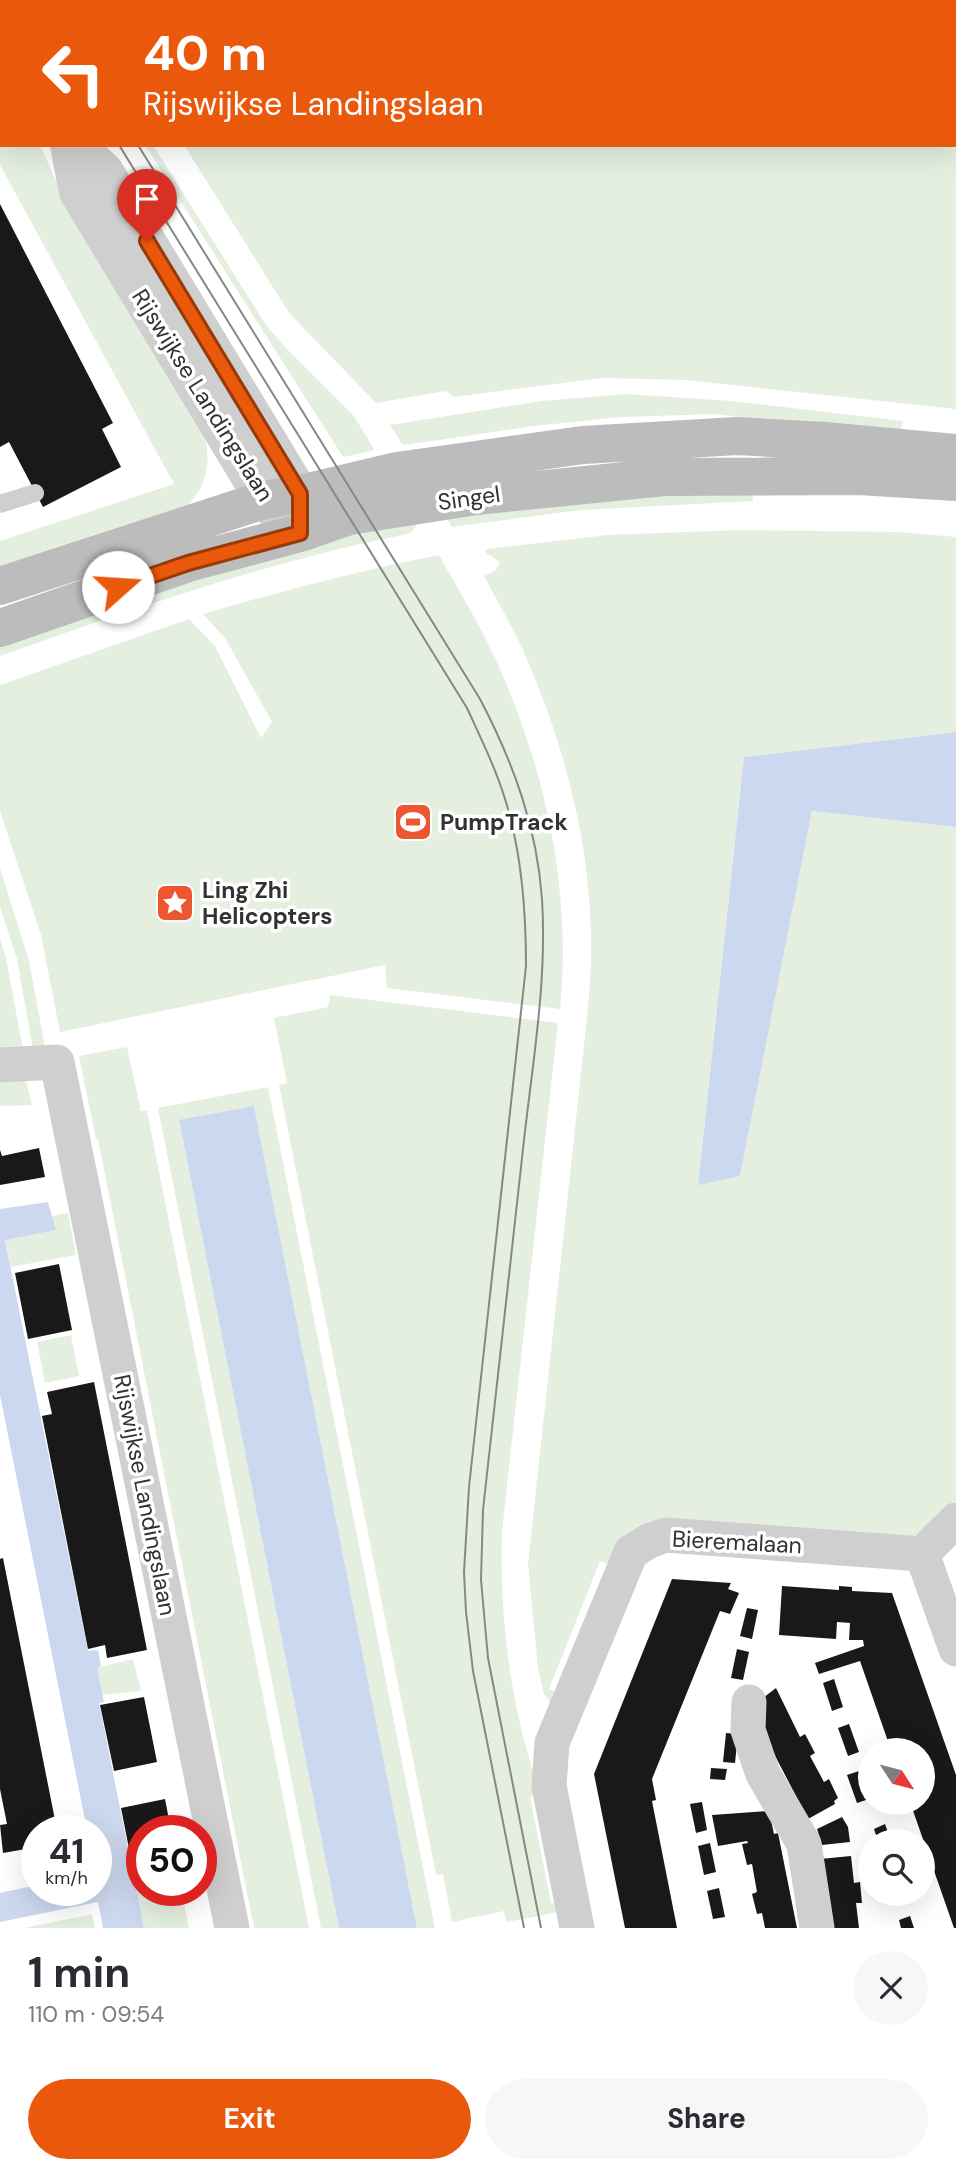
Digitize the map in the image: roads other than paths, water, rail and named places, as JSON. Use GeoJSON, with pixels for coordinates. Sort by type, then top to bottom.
{"type":"FeatureCollection","features":[{"type":"Feature","properties":{"kind":"main road","name":"Singel"},"geometry":{"type":"LineString","coordinates":[[0,586],[282,497],[440,464],[583,445],[737,436],[956,453]]}},
{"type":"Feature","properties":{"kind":"main road","name":"Singel"},"geometry":{"type":"LineString","coordinates":[[0,628],[188,563],[367,513],[488,495],[664,477],[859,476],[956,482]]}},
{"type":"Feature","properties":{"kind":"street","name":"Rijswijkse Landingslaan"},"geometry":{"type":"LineString","coordinates":[[69,147],[78,192],[282,497]]}},
{"type":"Feature","properties":{"kind":"street","name":"Rijswijkse Landingslaan"},"geometry":{"type":"LineString","coordinates":[[79,147],[106,172],[300,533]]}},
{"type":"Feature","properties":{"kind":"street","name":"Rijswijkse Landingslaan"},"geometry":{"type":"LineString","coordinates":[[0,1065],[57,1062],[232,1928]]}},
{"type":"Feature","properties":{"kind":"street"},"geometry":{"type":"LineString","coordinates":[[956,1520],[922,1554],[956,1649]]}},
{"type":"Feature","properties":{"kind":"street","name":"Bieremalaan"},"geometry":{"type":"LineString","coordinates":[[577,1928],[549,1786],[552,1743],[631,1552],[666,1535],[922,1554]]}},
{"type":"Feature","properties":{"kind":"street"},"geometry":{"type":"LineString","coordinates":[[749,1702],[748,1730],[762,1774],[804,1844],[817,1928]]}},
{"type":"Feature","properties":{"kind":"lane"},"geometry":{"type":"LineString","coordinates":[[0,504],[36,493]]}},
{"type":"Feature","properties":{"kind":"water"},"geometry":{"type":"Polygon","coordinates":[[[956,732],[956,827],[812,811],[740,1176],[698,1185],[744,757],[956,732]]]}},
{"type":"Feature","properties":{"kind":"water"},"geometry":{"type":"Polygon","coordinates":[[[254,1106],[417,1928],[339,1928],[179,1120],[254,1106]]]}},
{"type":"Feature","properties":{"kind":"water"},"geometry":{"type":"Polygon","coordinates":[[[48,1202],[56,1230],[5,1240],[88,1651],[98,1650],[101,1666],[97,1668],[104,1702],[99,1703],[126,1838],[126,1906],[140,1906],[144,1928],[103,1928],[99,1906],[112,1906],[112,1815],[84,1815],[0,1395],[0,1209],[48,1202]]]}},
{"type":"Feature","properties":{"kind":"water"},"geometry":{"type":"Polygon","coordinates":[[[21,1888],[21,1906],[78,1906],[0,1922],[0,1893],[21,1888]]]}},
{"type":"Feature","properties":{"kind":"tram line"},"geometry":{"type":"LineString","coordinates":[[120,147],[467,708],[497,775],[514,835],[523,891],[526,966],[469,1487],[464,1572],[473,1671],[524,1928]]}},
{"type":"Feature","properties":{"kind":"tram line"},"geometry":{"type":"LineString","coordinates":[[139,147],[480,699],[513,771],[535,846],[542,899],[541,986],[483,1510],[481,1580],[488,1658],[541,1928]]}},
{"type":"Feature","properties":{"kind":"place","name":"PumpTrack"},"geometry":{"type":"Point","coordinates":[413,822]}},
{"type":"Feature","properties":{"kind":"place","name":"Ling Zhi Helicopters"},"geometry":{"type":"Point","coordinates":[175,903]}}]}
